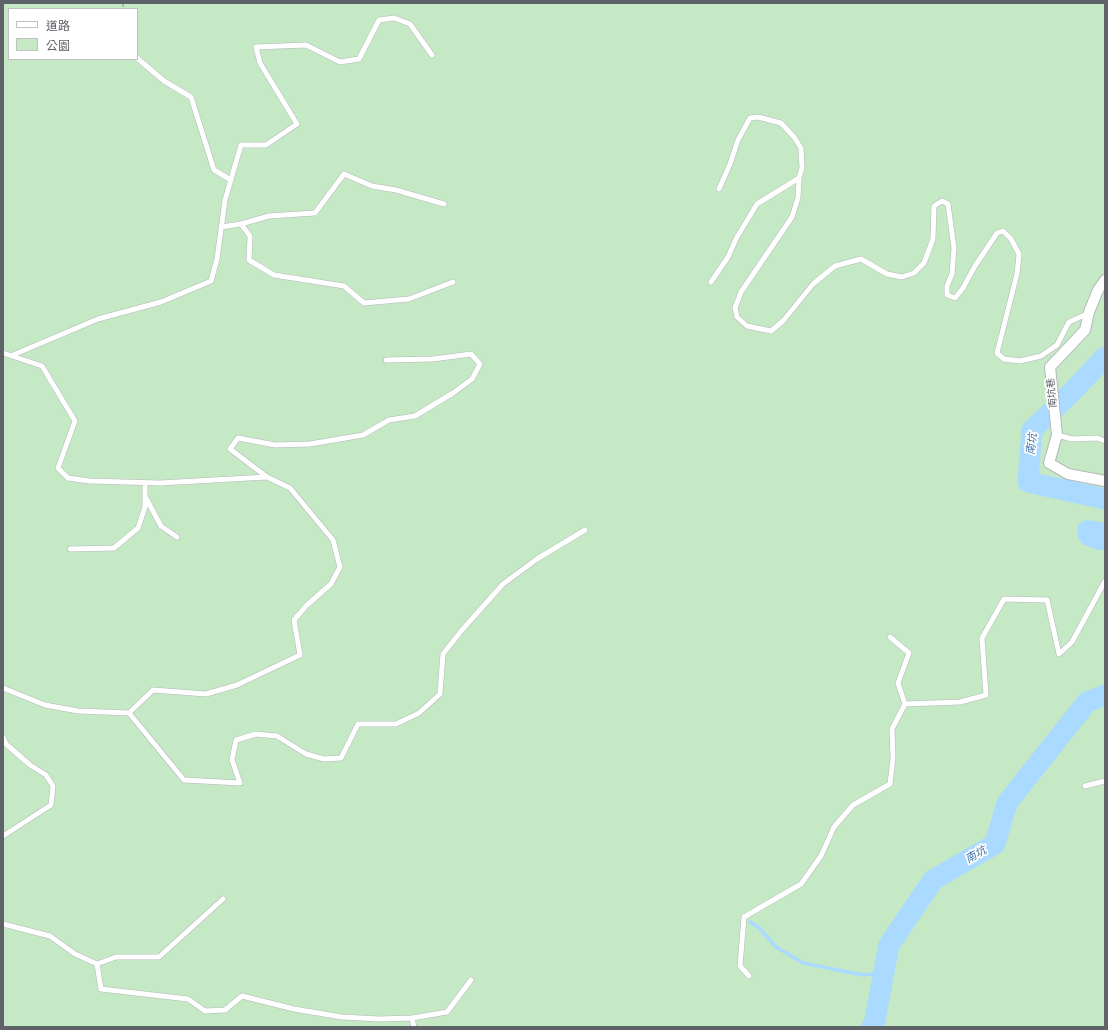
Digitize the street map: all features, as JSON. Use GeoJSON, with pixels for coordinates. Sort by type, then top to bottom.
{"type":"FeatureCollection","features":[{"type":"Feature","properties":{"kind":"street","name":"南坑巷"},"geometry":{"type":"LineString","coordinates":[[1105,280],[1098,290],[1085,330],[1050,367],[1057,434],[1049,463],[1068,474],[1105,480]]}},
{"type":"Feature","properties":{"kind":"lane"},"geometry":{"type":"LineString","coordinates":[[13,355],[98,319],[161,302],[211,281],[217,259],[225,200],[241,145],[266,145],[297,124],[260,64],[256,47],[306,45],[340,62],[359,59],[379,20],[394,18],[410,24],[432,55]]}},
{"type":"Feature","properties":{"kind":"lane"},"geometry":{"type":"LineString","coordinates":[[138,59],[164,81],[191,96],[214,170],[231,180]]}},
{"type":"Feature","properties":{"kind":"lane"},"geometry":{"type":"LineString","coordinates":[[719,189],[730,164],[738,140],[750,118],[758,117],[781,123],[802,148],[802,168],[799,178],[798,198],[792,217],[741,292],[735,308],[737,317],[748,326],[771,331],[783,321],[813,284],[835,266],[861,259],[887,274],[902,277],[914,274],[924,263],[933,239],[934,206],[942,201],[948,204],[954,248],[952,274],[947,286],[947,295],[955,298],[963,288],[997,233],[1003,231],[1011,239],[1019,254],[1018,274],[997,353],[1004,359],[1020,361],[1040,356],[1057,345],[1069,322],[1090,312]]}},
{"type":"Feature","properties":{"kind":"lane"},"geometry":{"type":"LineString","coordinates":[[221,227],[241,224],[269,216],[315,213],[344,174],[372,186],[396,190],[444,204]]}},
{"type":"Feature","properties":{"kind":"lane"},"geometry":{"type":"LineString","coordinates":[[711,282],[728,257],[737,237],[757,204],[799,178]]}},
{"type":"Feature","properties":{"kind":"lane"},"geometry":{"type":"LineString","coordinates":[[241,224],[250,236],[249,260],[274,275],[344,286],[364,303],[409,299],[453,282]]}},
{"type":"Feature","properties":{"kind":"lane"},"geometry":{"type":"LineString","coordinates":[[3,353],[13,355],[42,366],[75,421],[58,468],[68,478],[90,481],[160,483],[267,477]]}},
{"type":"Feature","properties":{"kind":"lane"},"geometry":{"type":"LineString","coordinates":[[3,688],[45,705],[78,711],[129,713],[153,690],[206,694],[238,685],[300,655],[294,620],[307,605],[331,584],[340,567],[333,540],[290,488],[267,477],[230,449],[238,438],[275,445],[310,444],[363,435],[389,420],[415,416],[453,394],[472,380],[480,364],[471,354],[433,359],[386,360]]}},
{"type":"Feature","properties":{"kind":"lane"},"geometry":{"type":"LineString","coordinates":[[1057,434],[1072,439],[1097,438],[1105,441]]}},
{"type":"Feature","properties":{"kind":"lane"},"geometry":{"type":"LineString","coordinates":[[70,549],[114,548],[138,528],[145,507],[145,482]]}},
{"type":"Feature","properties":{"kind":"lane"},"geometry":{"type":"LineString","coordinates":[[145,497],[161,526],[177,537]]}},
{"type":"Feature","properties":{"kind":"lane"},"geometry":{"type":"LineString","coordinates":[[129,713],[184,780],[240,783],[232,760],[236,740],[256,734],[277,736],[306,754],[324,759],[341,758],[358,724],[396,724],[419,713],[440,694],[442,654],[462,630],[503,584],[537,559],[585,530]]}},
{"type":"Feature","properties":{"kind":"lane"},"geometry":{"type":"LineString","coordinates":[[905,704],[960,702],[986,695],[982,638],[1004,599],[1047,600],[1059,654],[1072,642],[1105,581]]}},
{"type":"Feature","properties":{"kind":"lane"},"geometry":{"type":"LineString","coordinates":[[749,976],[740,966],[744,916],[801,884],[821,856],[834,827],[853,805],[890,784],[893,758],[892,729],[905,704],[898,683],[909,653],[890,637]]}},
{"type":"Feature","properties":{"kind":"lane"},"geometry":{"type":"LineString","coordinates":[[3,737],[6,744],[30,765],[46,775],[52,786],[51,805],[3,836]]}},
{"type":"Feature","properties":{"kind":"lane"},"geometry":{"type":"LineString","coordinates":[[1085,786],[1105,781]]}},
{"type":"Feature","properties":{"kind":"lane"},"geometry":{"type":"LineString","coordinates":[[3,924],[50,936],[75,954],[97,964],[116,957],[159,958],[223,899]]}},
{"type":"Feature","properties":{"kind":"lane"},"geometry":{"type":"LineString","coordinates":[[97,964],[101,989],[188,999],[205,1011],[225,1010],[242,996],[294,1009],[342,1017],[379,1020],[412,1018],[448,1012],[471,980]]}},
{"type":"Feature","properties":{"kind":"lane"},"geometry":{"type":"LineString","coordinates":[[412,1018],[414,1027]]}},
{"type":"Feature","properties":{"kind":"green space"},"geometry":{"type":"Polygon","coordinates":[[[3,3],[1105,3],[1105,1027],[3,1027],[3,3]]]}},
{"type":"Feature","properties":{"kind":"water"},"geometry":{"type":"Polygon","coordinates":[[[1085,520],[1105,524],[1105,550],[1098,550],[1082,544],[1078,537],[1077,526],[1085,520]]]}},
{"type":"Feature","properties":{"kind":"waterway","name":"南坑"},"geometry":{"type":"LineString","coordinates":[[1105,357],[1071,393],[1032,430],[1028,482],[1105,499]]}},
{"type":"Feature","properties":{"kind":"waterway","name":"南坑"},"geometry":{"type":"LineString","coordinates":[[872,1027],[874,1025],[889,945],[933,880],[995,844],[1007,803],[1087,702],[1105,695]]}},
{"type":"Feature","properties":{"kind":"waterway"},"geometry":{"type":"LineString","coordinates":[[750,922],[759,928],[776,947],[803,963],[863,975],[884,973]]}}]}
